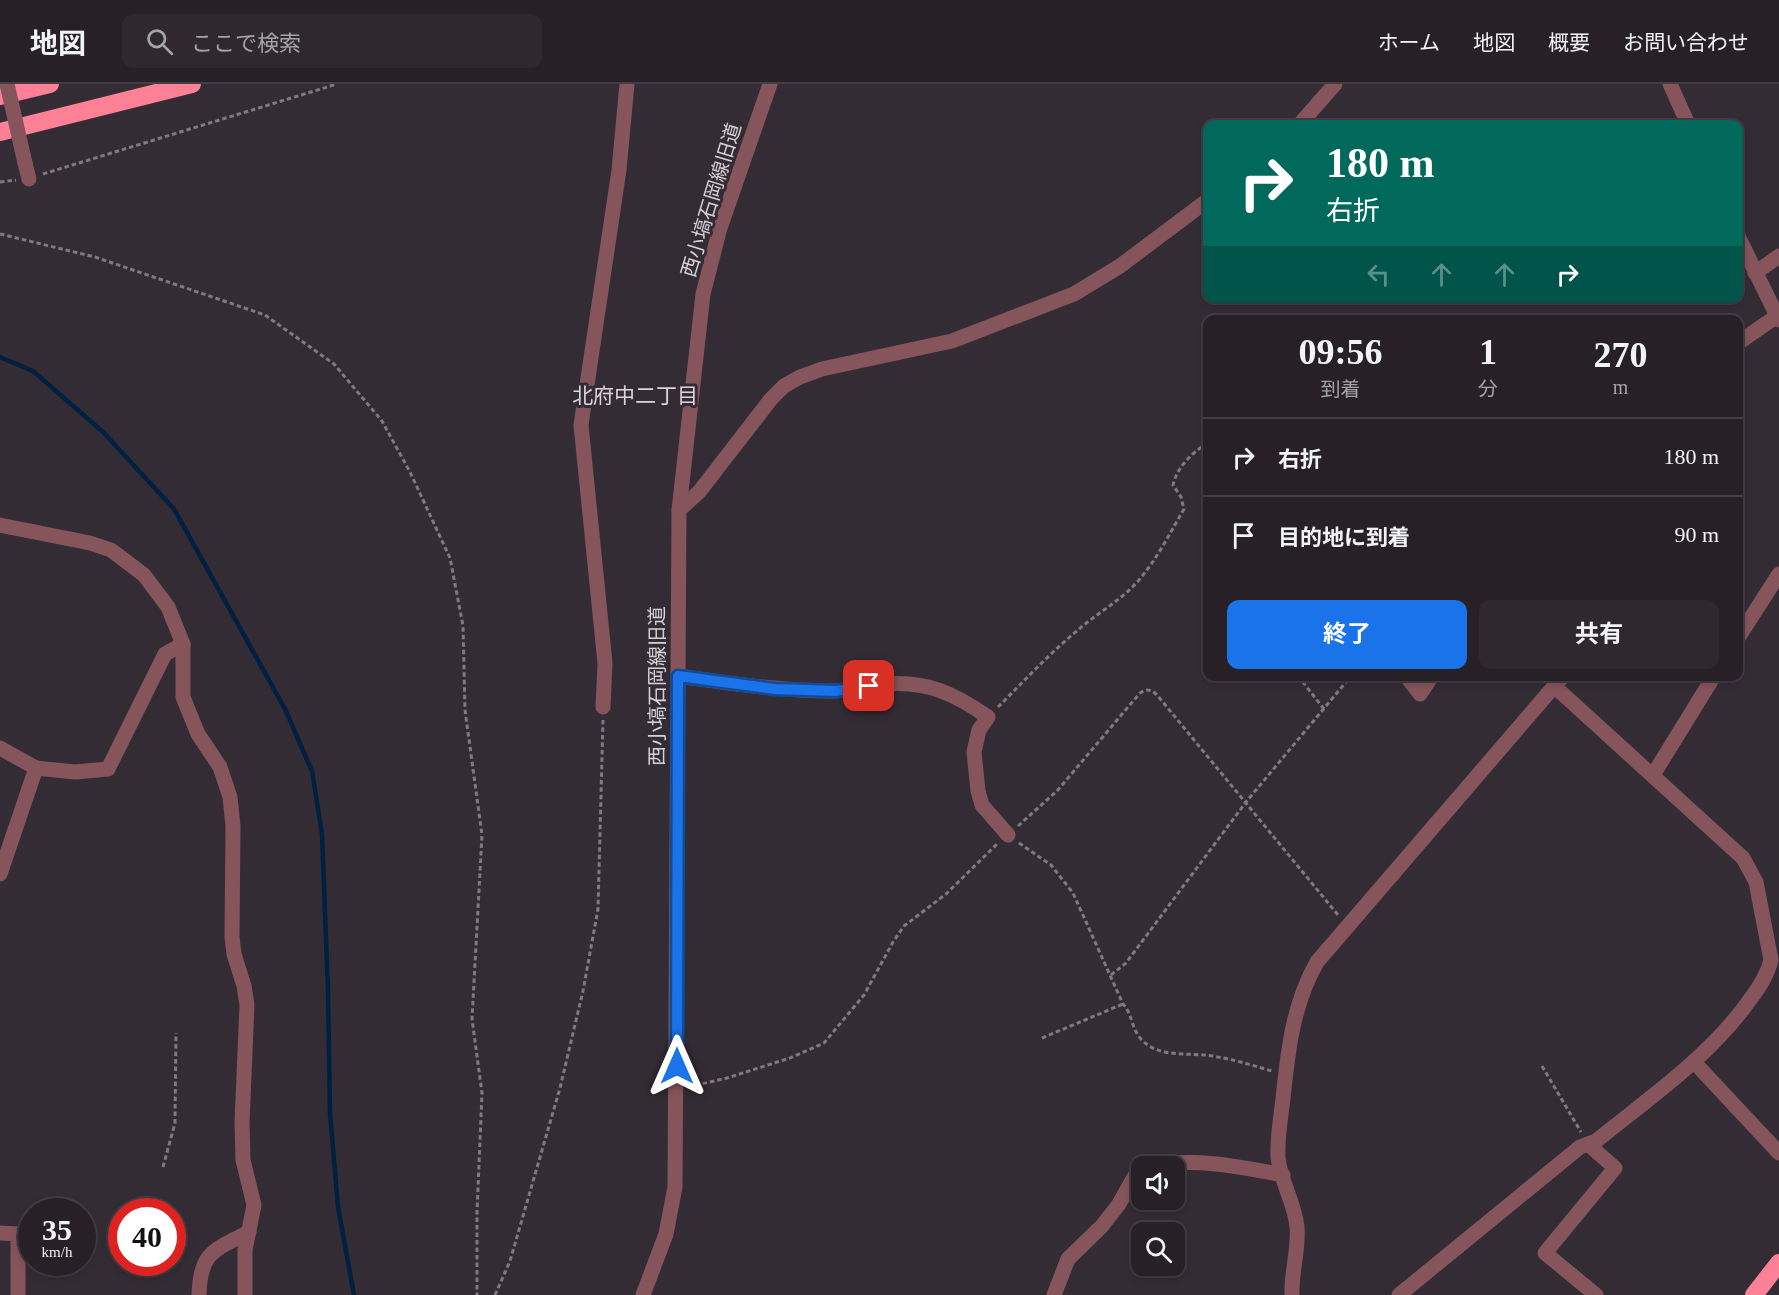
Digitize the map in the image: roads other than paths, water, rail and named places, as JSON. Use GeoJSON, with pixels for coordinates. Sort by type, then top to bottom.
{"type":"FeatureCollection","features":[{"type":"Feature","properties":{"kind":"highway"},"geometry":{"type":"LineString","coordinates":[[0,96],[50,84]]}},
{"type":"Feature","properties":{"kind":"highway"},"geometry":{"type":"LineString","coordinates":[[0,132],[192,84]]}},
{"type":"Feature","properties":{"kind":"highway"},"geometry":{"type":"LineString","coordinates":[[1754,1295],[1779,1263]]}},
{"type":"Feature","properties":{"kind":"street"},"geometry":{"type":"LineString","coordinates":[[6,84],[29,179]]}},
{"type":"Feature","properties":{"kind":"street"},"geometry":{"type":"LineString","coordinates":[[603,707],[605,663],[581,425],[619,170],[627,84]]}},
{"type":"Feature","properties":{"kind":"street","name":"西小塙石岡線旧道"},"geometry":{"type":"LineString","coordinates":[[643,1295],[666,1234],[675,1187],[679,510],[703,294],[720,228],[770,84]]}},
{"type":"Feature","properties":{"kind":"street"},"geometry":{"type":"LineString","coordinates":[[1304,120],[1335,84]]}},
{"type":"Feature","properties":{"kind":"street"},"geometry":{"type":"LineString","coordinates":[[1670,84],[1686,120]]}},
{"type":"Feature","properties":{"kind":"street"},"geometry":{"type":"LineString","coordinates":[[679,510],[699,492],[771,399],[784,386],[822,369],[952,341],[1065,298],[1120,266],[1203,204]]}},
{"type":"Feature","properties":{"kind":"street"},"geometry":{"type":"LineString","coordinates":[[1743,247],[1778,318],[1743,340]]}},
{"type":"Feature","properties":{"kind":"street"},"geometry":{"type":"LineString","coordinates":[[1755,273],[1779,255]]}},
{"type":"Feature","properties":{"kind":"street"},"geometry":{"type":"LineString","coordinates":[[0,525],[90,543],[111,550],[144,575],[168,607],[183,644],[183,697],[198,734],[220,767],[230,797],[232,937],[247,1005],[242,1123],[243,1160],[254,1205],[245,1250],[245,1295]]}},
{"type":"Feature","properties":{"kind":"street"},"geometry":{"type":"LineString","coordinates":[[1743,630],[1779,574]]}},
{"type":"Feature","properties":{"kind":"street"},"geometry":{"type":"LineString","coordinates":[[0,748],[36,768],[75,772],[108,769],[165,654],[183,644]]}},
{"type":"Feature","properties":{"kind":"street"},"geometry":{"type":"LineString","coordinates":[[678,676],[775,689],[836,691],[912,683],[942,690],[962,699],[988,717],[979,730],[974,752],[978,791],[982,805],[1008,835]]}},
{"type":"Feature","properties":{"kind":"street"},"geometry":{"type":"LineString","coordinates":[[1410,681],[1420,694],[1429,681]]}},
{"type":"Feature","properties":{"kind":"street"},"geometry":{"type":"LineString","coordinates":[[1292,1295],[1297,1252],[1297,1227],[1278,1159],[1279,1136],[1292,1028],[1306,981],[1317,962],[1558,681],[1653,775],[1743,858],[1756,882],[1771,960],[1763,982],[1736,1019],[1694,1062],[1596,1142],[1580,1147],[1403,1293]]}},
{"type":"Feature","properties":{"kind":"street"},"geometry":{"type":"LineString","coordinates":[[1653,775],[1711,681]]}},
{"type":"Feature","properties":{"kind":"street"},"geometry":{"type":"LineString","coordinates":[[0,874],[36,768]]}},
{"type":"Feature","properties":{"kind":"street"},"geometry":{"type":"LineString","coordinates":[[1694,1062],[1779,1153]]}},
{"type":"Feature","properties":{"kind":"street"},"geometry":{"type":"LineString","coordinates":[[1588,1144],[1615,1168],[1545,1253],[1596,1295]]}},
{"type":"Feature","properties":{"kind":"street"},"geometry":{"type":"LineString","coordinates":[[1185,1164],[1231,1166],[1283,1175]]}},
{"type":"Feature","properties":{"kind":"street"},"geometry":{"type":"LineString","coordinates":[[1054,1295],[1068,1259],[1102,1226],[1119,1204],[1131,1183]]}},
{"type":"Feature","properties":{"kind":"street"},"geometry":{"type":"LineString","coordinates":[[199,1295],[199,1274],[207,1257],[219,1247],[249,1232]]}},
{"type":"Feature","properties":{"kind":"street"},"geometry":{"type":"LineString","coordinates":[[0,1233],[18,1234],[18,1295]]}},
{"type":"Feature","properties":{"kind":"waterway"},"geometry":{"type":"LineString","coordinates":[[0,357],[33,371],[103,432],[174,509],[285,709],[312,771],[322,834],[330,1113],[338,1207],[354,1295]]}},
{"type":"Feature","properties":{"kind":"district","name":"北府中二丁目"},"geometry":{"type":"Point","coordinates":[635,396]}}]}
